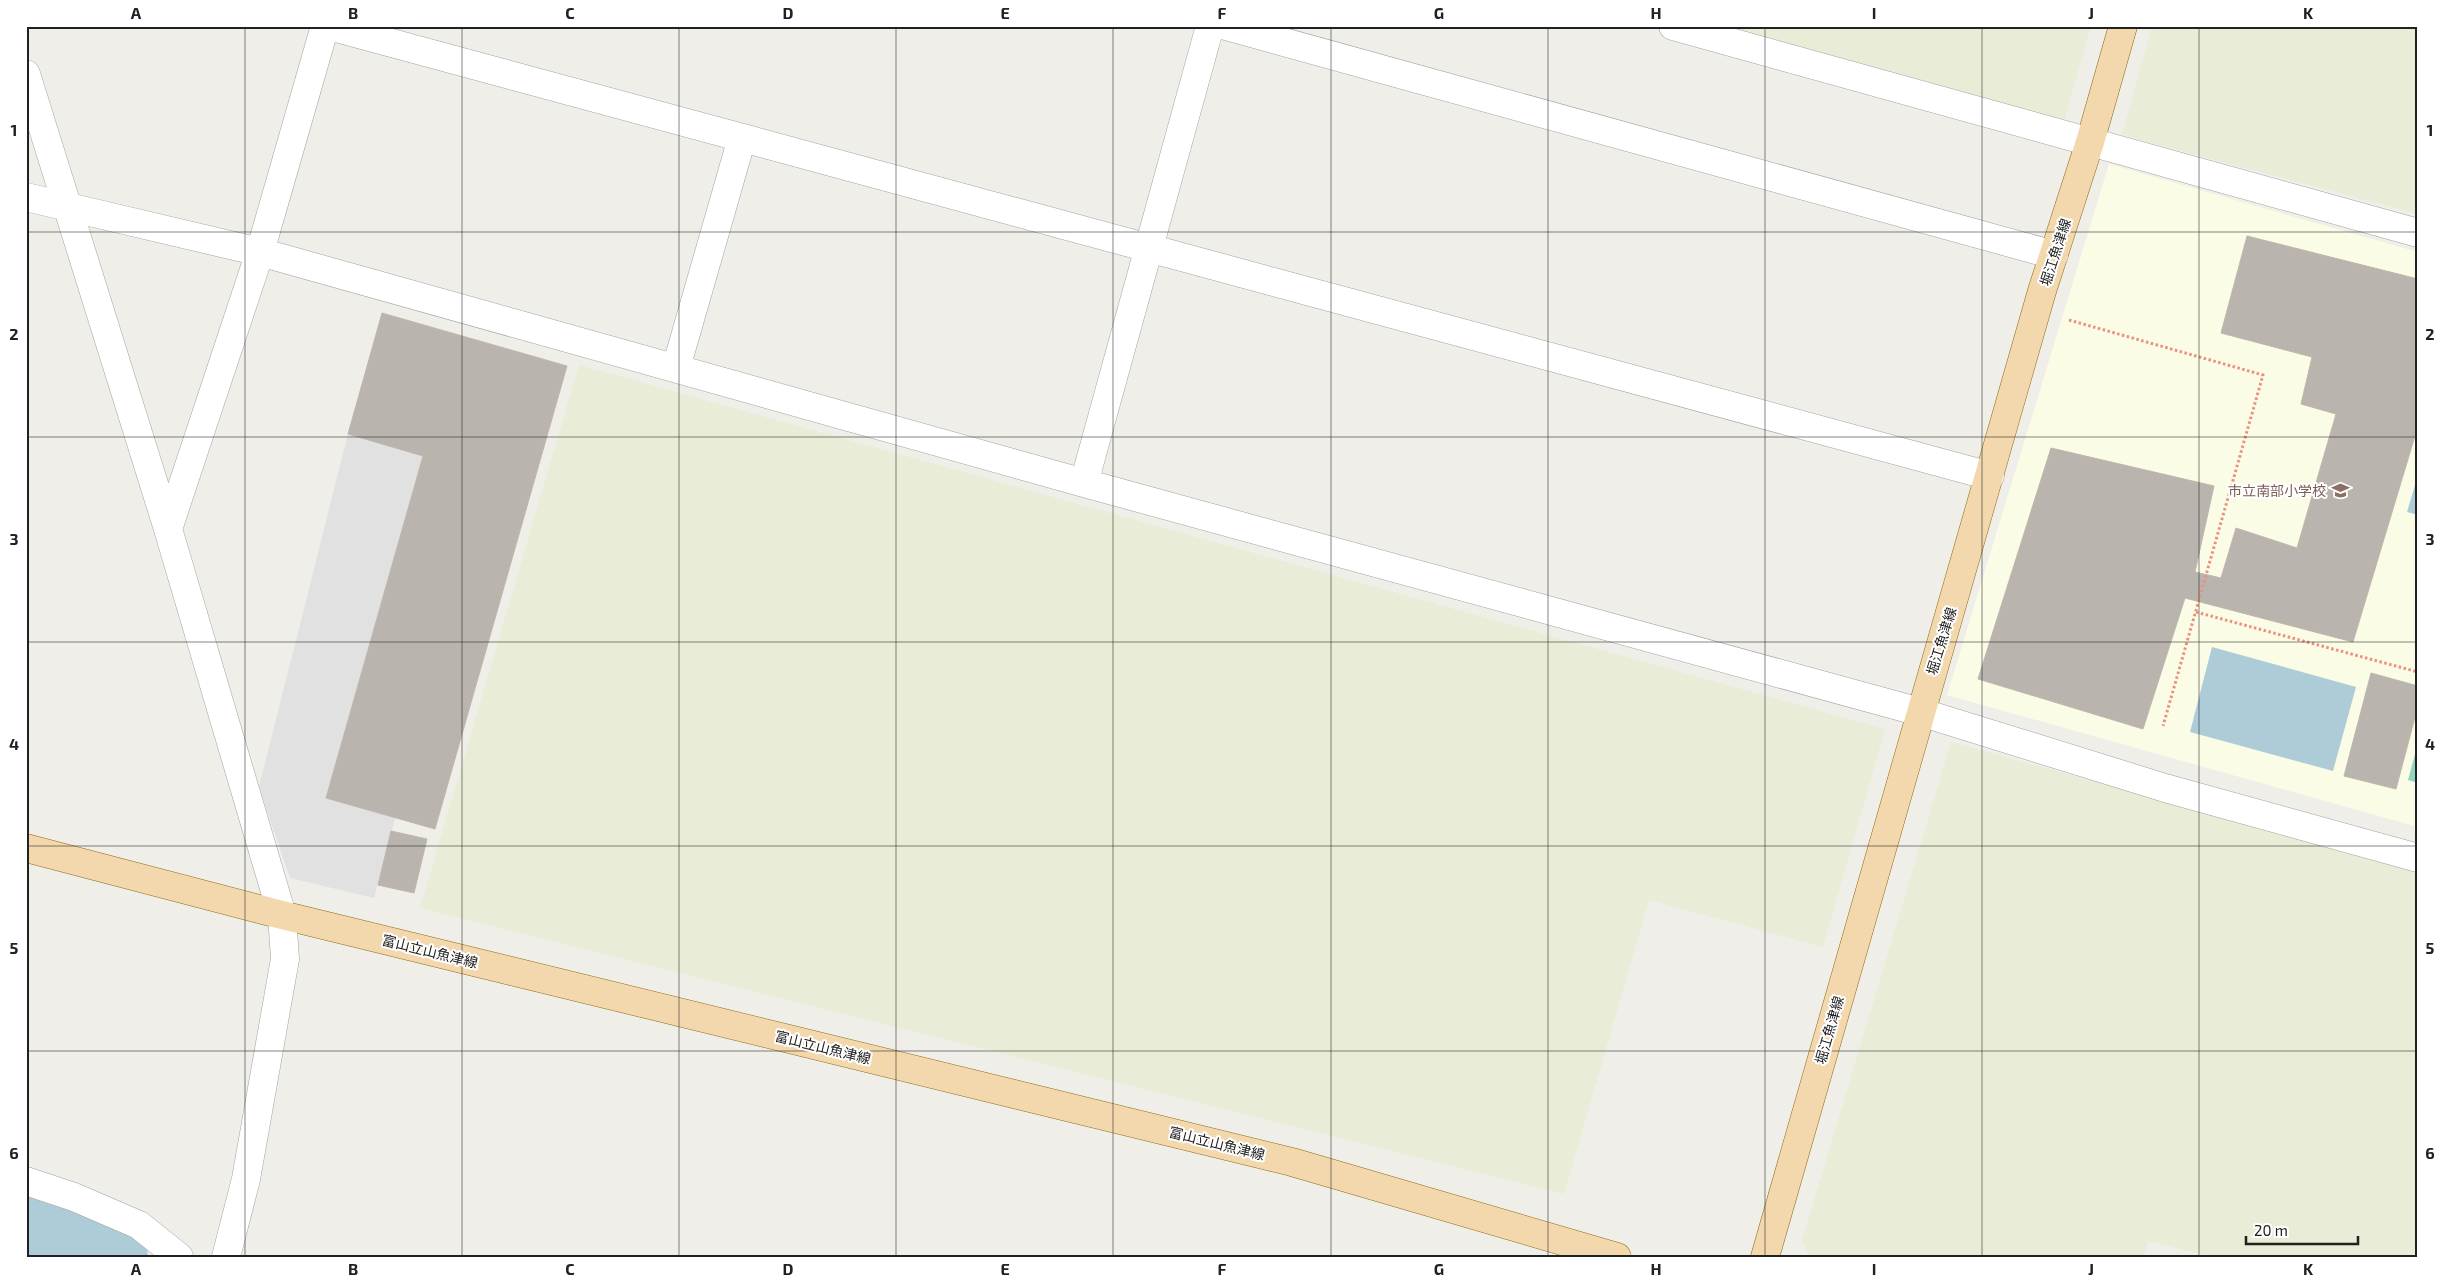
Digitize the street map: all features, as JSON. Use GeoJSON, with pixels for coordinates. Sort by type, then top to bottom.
{"type":"FeatureCollection","features":[{"type":"Feature","properties":{"kind":"main road","name":"堀江魚津線"},"geometry":{"type":"LineString","coordinates":[[1765,1257],[1920,712],[2037,310],[2090,142],[2123,26]]}},
{"type":"Feature","properties":{"kind":"main road","name":"富山立山魚津線"},"geometry":{"type":"LineString","coordinates":[[26,848],[282,915],[1292,1162],[1617,1257]]}},
{"type":"Feature","properties":{"kind":"street"},"geometry":{"type":"LineString","coordinates":[[168,529],[260,252],[327,26],[1990,476]]}},
{"type":"Feature","properties":{"kind":"street"},"geometry":{"type":"LineString","coordinates":[[1084,483],[1210,26]]}},
{"type":"Feature","properties":{"kind":"street"},"geometry":{"type":"LineString","coordinates":[[1226,26],[2054,255]]}},
{"type":"Feature","properties":{"kind":"street"},"geometry":{"type":"LineString","coordinates":[[1673,26],[2418,233]]}},
{"type":"Feature","properties":{"kind":"street"},"geometry":{"type":"LineString","coordinates":[[26,74],[168,529],[282,915],[285,959],[246,1179],[226,1257]]}},
{"type":"Feature","properties":{"kind":"street"},"geometry":{"type":"LineString","coordinates":[[676,368],[742,138]]}},
{"type":"Feature","properties":{"kind":"street"},"geometry":{"type":"LineString","coordinates":[[26,197],[260,252],[1084,483],[1920,712],[2165,788],[2418,858]]}},
{"type":"Feature","properties":{"kind":"street"},"geometry":{"type":"LineString","coordinates":[[26,1181],[74,1197],[139,1225],[179,1257]]}},
{"type":"Feature","properties":{"kind":"path"},"geometry":{"type":"LineString","coordinates":[[2037,310],[2263,375],[2163,726]]}},
{"type":"Feature","properties":{"kind":"path"},"geometry":{"type":"LineString","coordinates":[[2196,612],[2418,672]]}},
{"type":"Feature","properties":{"kind":"shaded area"},"geometry":{"type":"Polygon","coordinates":[[[1724,26],[2091,26],[2063,124],[1724,26]]]}},
{"type":"Feature","properties":{"kind":"shaded area"},"geometry":{"type":"Polygon","coordinates":[[[2152,26],[2418,26],[2418,214],[2122,135],[2152,26]]]}},
{"type":"Feature","properties":{"kind":"shaded area"},"geometry":{"type":"Polygon","coordinates":[[[2109,164],[2418,252],[2418,827],[1947,695],[2109,164]]]}},
{"type":"Feature","properties":{"kind":"shaded area"},"geometry":{"type":"Polygon","coordinates":[[[579,365],[1885,729],[1823,947],[1649,900],[1564,1194],[420,908],[579,365]]]}},
{"type":"Feature","properties":{"kind":"shaded area"},"geometry":{"type":"Polygon","coordinates":[[[348,434],[423,456],[326,797],[395,818],[374,898],[290,878],[259,787],[348,434]]]}},
{"type":"Feature","properties":{"kind":"shaded area"},"geometry":{"type":"Polygon","coordinates":[[[1951,742],[2418,871],[2418,1257],[2214,1257],[2148,1241],[2144,1257],[1810,1257],[1802,1241],[1951,742]]]}},
{"type":"Feature","properties":{"kind":"green space"},"geometry":{"type":"Polygon","coordinates":[[[2418,743],[2418,783],[2408,780],[2418,743]]]}},
{"type":"Feature","properties":{"kind":"water"},"geometry":{"type":"Polygon","coordinates":[[[2418,475],[2418,515],[2407,512],[2418,475]]]}},
{"type":"Feature","properties":{"kind":"water"},"geometry":{"type":"Polygon","coordinates":[[[2212,647],[2356,687],[2333,771],[2190,732],[2212,647]]]}},
{"type":"Feature","properties":{"kind":"building"},"geometry":{"type":"Polygon","coordinates":[[[2247,236],[2418,279],[2418,426],[2353,642],[2185,598],[2143,729],[1978,679],[2051,448],[2214,486],[2195,572],[2221,578],[2236,528],[2297,548],[2336,414],[2301,404],[2312,357],[2221,333],[2247,236]]]}},
{"type":"Feature","properties":{"kind":"building"},"geometry":{"type":"Polygon","coordinates":[[[382,313],[567,366],[435,829],[326,798],[423,456],[348,434],[382,313]]]}},
{"type":"Feature","properties":{"kind":"building"},"geometry":{"type":"Polygon","coordinates":[[[2371,673],[2418,686],[2418,706],[2396,789],[2344,776],[2371,673]]]}},
{"type":"Feature","properties":{"kind":"building"},"geometry":{"type":"Polygon","coordinates":[[[391,831],[427,839],[414,893],[378,885],[391,831]]]}},
{"type":"Feature","properties":{"kind":"waterway"},"geometry":{"type":"LineString","coordinates":[[26,1225],[114,1257]]}},
{"type":"Feature","properties":{"kind":"place","name":"市立南部小学校"},"geometry":{"type":"Point","coordinates":[2340,490]}}]}
